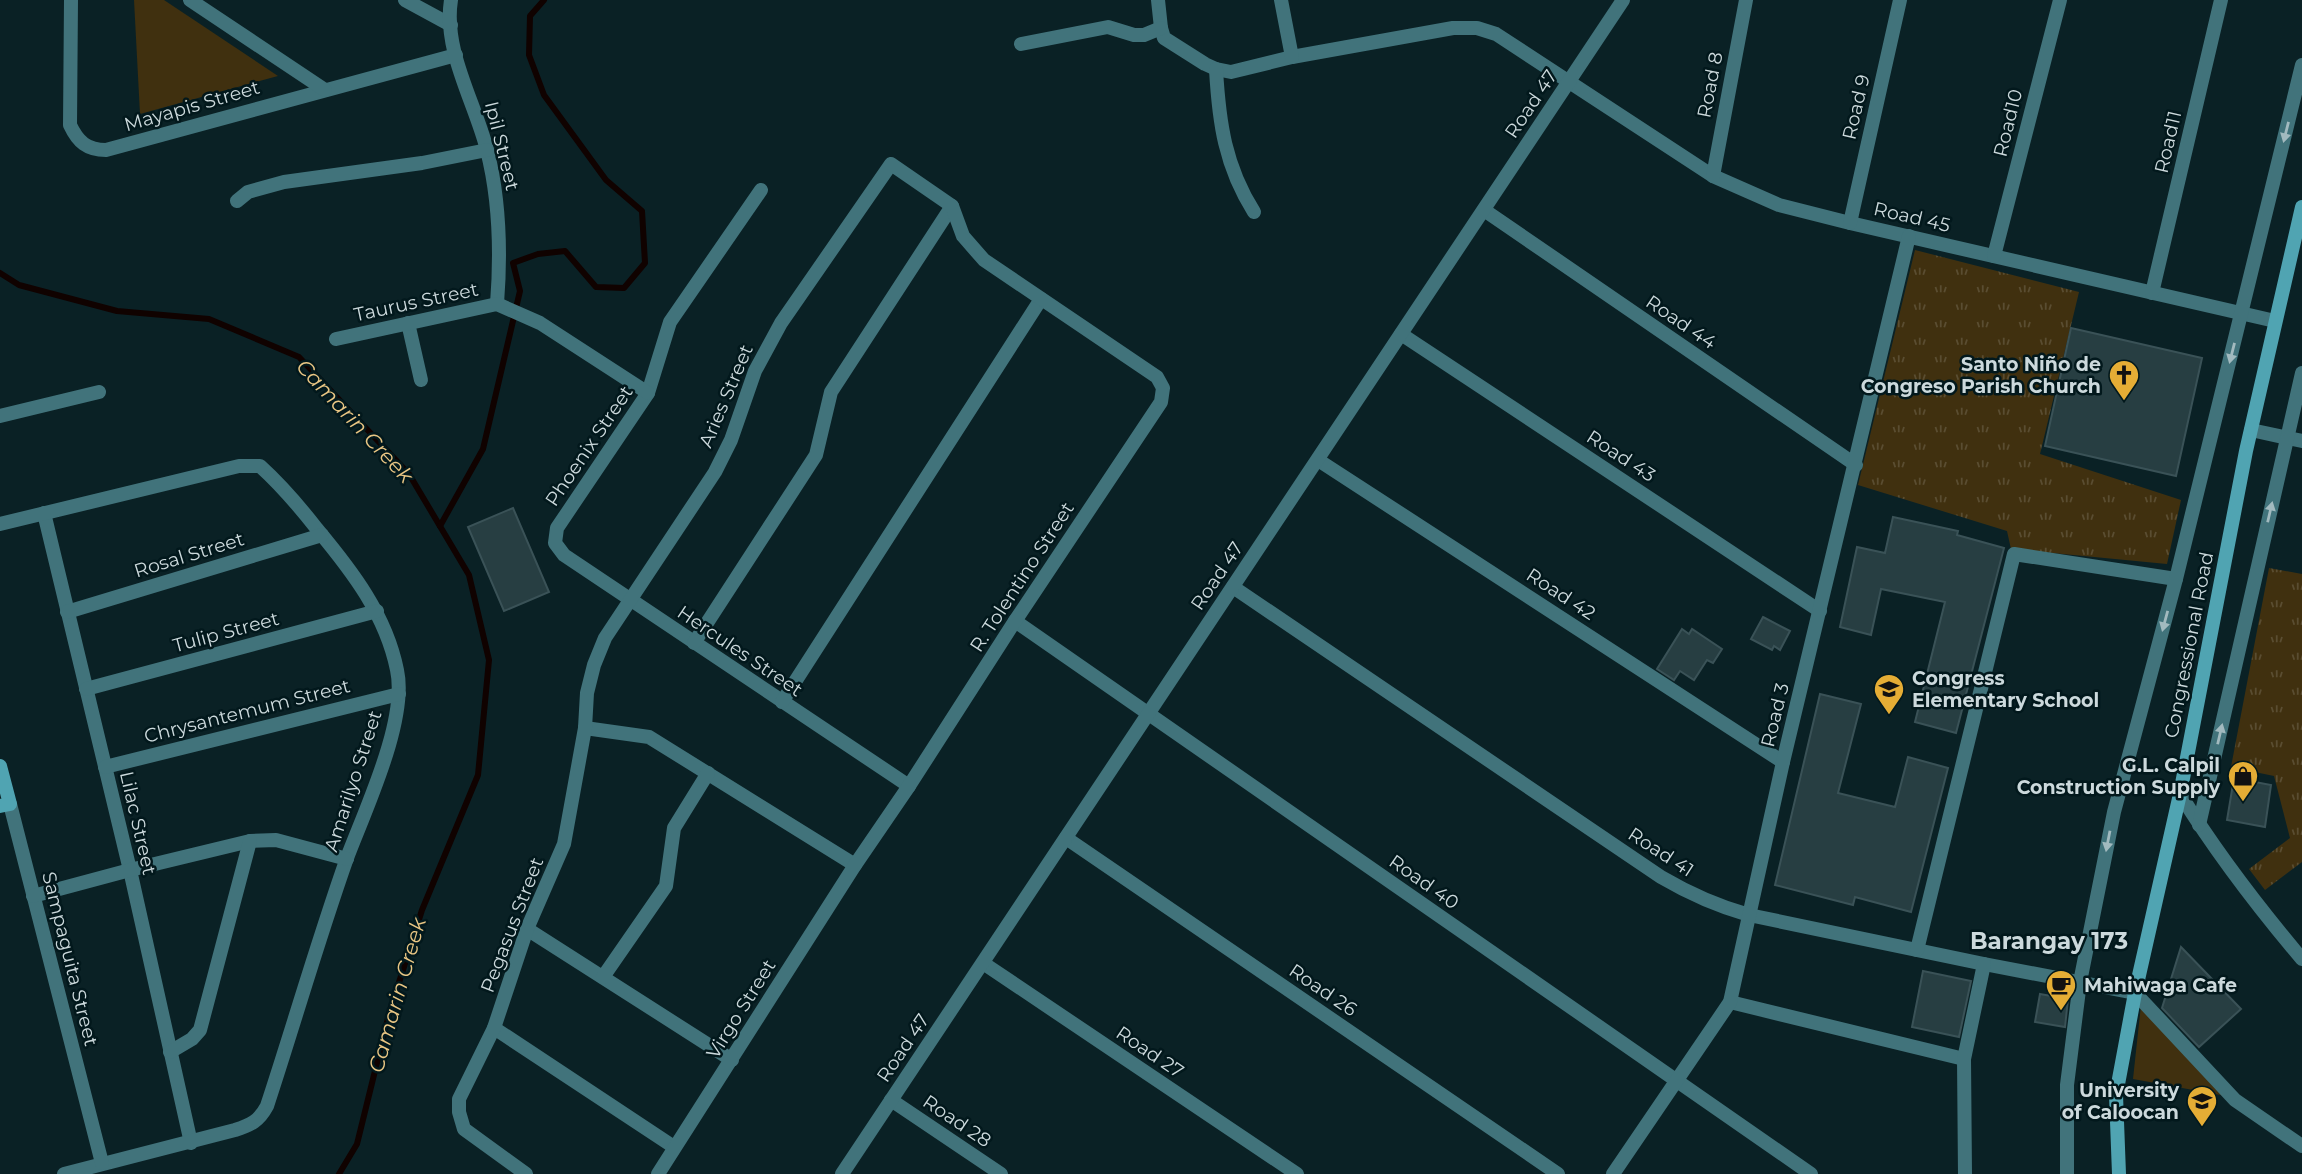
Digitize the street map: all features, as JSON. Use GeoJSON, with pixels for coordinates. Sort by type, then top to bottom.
{"type":"FeatureCollection","features":[{"type":"Feature","properties":{"kind":"main road","name":"Congressional Road"},"geometry":{"type":"LineString","coordinates":[[2119,1174],[2116,1095],[2135,993],[2180,794],[2251,430],[2302,207]]}},
{"type":"Feature","properties":{"kind":"main road","name":"Sampaguita Street"},"geometry":{"type":"LineString","coordinates":[[0,766],[5,805]]}},
{"type":"Feature","properties":{"kind":"street","name":"Mayapis Street"},"geometry":{"type":"LineString","coordinates":[[71,0],[70,125],[75,137],[95,150],[106,150],[456,55]]}},
{"type":"Feature","properties":{"kind":"street"},"geometry":{"type":"LineString","coordinates":[[190,0],[325,90]]}},
{"type":"Feature","properties":{"kind":"street"},"geometry":{"type":"LineString","coordinates":[[405,0],[451,25]]}},
{"type":"Feature","properties":{"kind":"street","name":"Ipil Street"},"geometry":{"type":"LineString","coordinates":[[451,0],[451,25],[456,55],[487,150],[500,236],[498,304]]}},
{"type":"Feature","properties":{"kind":"street"},"geometry":{"type":"LineString","coordinates":[[1158,0],[1164,38],[1216,69],[1219,117],[1229,161],[1239,188],[1254,212]]}},
{"type":"Feature","properties":{"kind":"street"},"geometry":{"type":"LineString","coordinates":[[1281,0],[1292,57]]}},
{"type":"Feature","properties":{"kind":"street","name":"Road 47"},"geometry":{"type":"LineString","coordinates":[[842,1174],[1623,0]]}},
{"type":"Feature","properties":{"kind":"street","name":"Road 8"},"geometry":{"type":"LineString","coordinates":[[1713,176],[1746,0]]}},
{"type":"Feature","properties":{"kind":"street","name":"Road 9"},"geometry":{"type":"LineString","coordinates":[[1850,223],[1900,0]]}},
{"type":"Feature","properties":{"kind":"street","name":"Road10"},"geometry":{"type":"LineString","coordinates":[[1994,256],[2060,0]]}},
{"type":"Feature","properties":{"kind":"street","name":"Road11"},"geometry":{"type":"LineString","coordinates":[[2152,293],[2221,0]]}},
{"type":"Feature","properties":{"kind":"street"},"geometry":{"type":"LineString","coordinates":[[1021,44],[1100,28],[1112,27],[1135,35],[1161,28]]}},
{"type":"Feature","properties":{"kind":"street","name":"Road 45"},"geometry":{"type":"LineString","coordinates":[[1216,69],[1231,72],[1292,57],[1453,28],[1477,28],[1496,34],[1713,176],[1779,205],[2275,321]]}},
{"type":"Feature","properties":{"kind":"street"},"geometry":{"type":"LineString","coordinates":[[2067,1174],[2067,1085],[2080,982],[2114,812],[2176,579],[2302,65]]}},
{"type":"Feature","properties":{"kind":"street"},"geometry":{"type":"LineString","coordinates":[[237,201],[248,192],[284,182],[422,163],[487,150]]}},
{"type":"Feature","properties":{"kind":"street","name":"Aries Street"},"geometry":{"type":"LineString","coordinates":[[585,728],[587,693],[605,638],[715,472],[731,440],[755,371],[781,323],[891,164],[952,206]]}},
{"type":"Feature","properties":{"kind":"street","name":"Phoenix Street"},"geometry":{"type":"LineString","coordinates":[[555,543],[557,528],[648,393],[670,322],[761,190]]}},
{"type":"Feature","properties":{"kind":"street"},"geometry":{"type":"LineString","coordinates":[[782,702],[1041,299],[984,260],[963,236],[952,206]]}},
{"type":"Feature","properties":{"kind":"street"},"geometry":{"type":"LineString","coordinates":[[694,643],[816,455],[831,392],[952,206]]}},
{"type":"Feature","properties":{"kind":"street","name":"Road 44"},"geometry":{"type":"LineString","coordinates":[[1484,210],[1856,465]]}},
{"type":"Feature","properties":{"kind":"street","name":"Road 3"},"geometry":{"type":"LineString","coordinates":[[1613,1174],[1730,1002],[1783,762],[1909,236]]}},
{"type":"Feature","properties":{"kind":"street","name":"R. Tolentino Street"},"geometry":{"type":"LineString","coordinates":[[909,786],[1014,621],[1161,402],[1163,388],[1157,377],[1041,299]]}},
{"type":"Feature","properties":{"kind":"street","name":"Taurus Street"},"geometry":{"type":"LineString","coordinates":[[336,339],[498,304],[540,323],[648,393]]}},
{"type":"Feature","properties":{"kind":"street"},"geometry":{"type":"LineString","coordinates":[[408,323],[421,380]]}},
{"type":"Feature","properties":{"kind":"street","name":"Road 43"},"geometry":{"type":"LineString","coordinates":[[1401,334],[1820,611]]}},
{"type":"Feature","properties":{"kind":"street"},"geometry":{"type":"LineString","coordinates":[[2199,825],[2295,440],[2302,373]]}},
{"type":"Feature","properties":{"kind":"street"},"geometry":{"type":"LineString","coordinates":[[0,416],[99,392]]}},
{"type":"Feature","properties":{"kind":"street"},"geometry":{"type":"LineString","coordinates":[[2251,430],[2295,440]]}},
{"type":"Feature","properties":{"kind":"street","name":"Road 42"},"geometry":{"type":"LineString","coordinates":[[1318,460],[1783,762]]}},
{"type":"Feature","properties":{"kind":"street","name":"Amarilyo Street"},"geometry":{"type":"LineString","coordinates":[[0,524],[239,466],[260,466],[279,483],[358,581],[377,611],[398,671],[396,720],[347,859],[267,1106],[261,1116],[252,1124],[191,1143],[64,1174]]}},
{"type":"Feature","properties":{"kind":"street","name":"Lilac Street"},"geometry":{"type":"LineString","coordinates":[[44,513],[130,870],[191,1143]]}},
{"type":"Feature","properties":{"kind":"street","name":"Rosal Street"},"geometry":{"type":"LineString","coordinates":[[68,612],[323,535]]}},
{"type":"Feature","properties":{"kind":"street","name":"Hercules Street"},"geometry":{"type":"LineString","coordinates":[[555,543],[564,555],[629,600],[909,786]]}},
{"type":"Feature","properties":{"kind":"street"},"geometry":{"type":"LineString","coordinates":[[1917,950],[2014,555],[2176,579]]}},
{"type":"Feature","properties":{"kind":"street","name":"Road 41"},"geometry":{"type":"LineString","coordinates":[[1233,587],[1661,877],[1716,905],[1749,915],[2135,993]]}},
{"type":"Feature","properties":{"kind":"street","name":"Tulip Street"},"geometry":{"type":"LineString","coordinates":[[86,689],[377,611]]}},
{"type":"Feature","properties":{"kind":"street","name":"Road 40"},"geometry":{"type":"LineString","coordinates":[[1014,621],[1811,1174]]}},
{"type":"Feature","properties":{"kind":"street","name":"Chrysantemum Street"},"geometry":{"type":"LineString","coordinates":[[105,767],[399,694]]}},
{"type":"Feature","properties":{"kind":"street"},"geometry":{"type":"LineString","coordinates":[[585,728],[649,737],[855,865]]}},
{"type":"Feature","properties":{"kind":"street","name":"Pegasus Street"},"geometry":{"type":"LineString","coordinates":[[526,1174],[464,1129],[459,1112],[459,1099],[494,1028],[527,929],[564,844],[585,728]]}},
{"type":"Feature","properties":{"kind":"street"},"geometry":{"type":"LineString","coordinates":[[603,977],[666,886],[674,828],[708,773]]}},
{"type":"Feature","properties":{"kind":"street","name":"Virgo Street"},"geometry":{"type":"LineString","coordinates":[[658,1174],[855,865],[909,786]]}},
{"type":"Feature","properties":{"kind":"street"},"geometry":{"type":"LineString","coordinates":[[2180,794],[2199,825],[2262,911],[2302,959]]}},
{"type":"Feature","properties":{"kind":"street","name":"Sampaguita Street"},"geometry":{"type":"LineString","coordinates":[[5,805],[33,896],[102,1163]]}},
{"type":"Feature","properties":{"kind":"street","name":"Road 26"},"geometry":{"type":"LineString","coordinates":[[1066,838],[1558,1174]]}},
{"type":"Feature","properties":{"kind":"street"},"geometry":{"type":"LineString","coordinates":[[33,896],[250,841],[276,840],[347,859]]}},
{"type":"Feature","properties":{"kind":"street"},"geometry":{"type":"LineString","coordinates":[[170,1052],[192,1039],[200,1030],[250,841]]}},
{"type":"Feature","properties":{"kind":"street"},"geometry":{"type":"LineString","coordinates":[[527,929],[732,1060]]}},
{"type":"Feature","properties":{"kind":"street","name":"Road 27"},"geometry":{"type":"LineString","coordinates":[[983,963],[1297,1174]]}},
{"type":"Feature","properties":{"kind":"street"},"geometry":{"type":"LineString","coordinates":[[1965,1174],[1964,1059],[1984,964]]}},
{"type":"Feature","properties":{"kind":"street"},"geometry":{"type":"LineString","coordinates":[[2135,993],[2235,1100],[2302,1146]]}},
{"type":"Feature","properties":{"kind":"street"},"geometry":{"type":"LineString","coordinates":[[1730,1002],[1964,1059]]}},
{"type":"Feature","properties":{"kind":"street"},"geometry":{"type":"LineString","coordinates":[[494,1028],[674,1147]]}},
{"type":"Feature","properties":{"kind":"street","name":"Road 28"},"geometry":{"type":"LineString","coordinates":[[891,1100],[1002,1174]]}},
{"type":"Feature","properties":{"kind":"green space"},"geometry":{"type":"Polygon","coordinates":[[[134,0],[164,0],[278,76],[140,114],[134,0]]]}},
{"type":"Feature","properties":{"kind":"green space"},"geometry":{"type":"Polygon","coordinates":[[[1915,250],[2079,292],[2040,454],[2181,500],[2167,564],[2011,549],[2007,531],[1858,485],[1915,250]]]}},
{"type":"Feature","properties":{"kind":"green space"},"geometry":{"type":"Polygon","coordinates":[[[2269,568],[2302,574],[2302,862],[2265,890],[2249,869],[2290,838],[2274,776],[2231,767],[2269,568]]]}},
{"type":"Feature","properties":{"kind":"green space"},"geometry":{"type":"Polygon","coordinates":[[[2141,1005],[2226,1096],[2133,1079],[2141,1005]]]}},
{"type":"Feature","properties":{"kind":"building","name":"Santo Niño de Congreso Parish Church"},"geometry":{"type":"Polygon","coordinates":[[[2071,328],[2202,358],[2176,476],[2045,446],[2071,328]]]}},
{"type":"Feature","properties":{"kind":"building"},"geometry":{"type":"Polygon","coordinates":[[[513,508],[549,592],[504,611],[468,527],[513,508]]]}},
{"type":"Feature","properties":{"kind":"building"},"geometry":{"type":"Polygon","coordinates":[[[1893,517],[1958,531],[1957,535],[2004,548],[1956,733],[1915,722],[1945,602],[1881,589],[1871,635],[1840,627],[1857,547],[1885,553],[1893,517]]]}},
{"type":"Feature","properties":{"kind":"building"},"geometry":{"type":"Polygon","coordinates":[[[1763,617],[1790,631],[1780,650],[1774,646],[1772,650],[1751,639],[1763,617]]]}},
{"type":"Feature","properties":{"kind":"building"},"geometry":{"type":"Polygon","coordinates":[[[1682,629],[1689,634],[1692,629],[1722,649],[1713,663],[1707,660],[1694,680],[1680,671],[1674,680],[1657,669],[1682,629]]]}},
{"type":"Feature","properties":{"kind":"building"},"geometry":{"type":"Polygon","coordinates":[[[1820,694],[1861,704],[1838,793],[1895,807],[1908,757],[1948,768],[1911,912],[1855,897],[1853,905],[1775,885],[1820,694]]]}},
{"type":"Feature","properties":{"kind":"building"},"geometry":{"type":"Polygon","coordinates":[[[2234,778],[2271,785],[2265,827],[2227,820],[2234,778]]]}},
{"type":"Feature","properties":{"kind":"building"},"geometry":{"type":"Polygon","coordinates":[[[2181,947],[2241,1009],[2199,1047],[2162,1008],[2181,947]]]}},
{"type":"Feature","properties":{"kind":"building"},"geometry":{"type":"Polygon","coordinates":[[[1923,971],[1971,981],[1959,1037],[1912,1027],[1923,971]]]}},
{"type":"Feature","properties":{"kind":"building"},"geometry":{"type":"Polygon","coordinates":[[[2040,994],[2068,999],[2065,1027],[2035,1022],[2040,994]]]}},
{"type":"Feature","properties":{"kind":"waterway"},"geometry":{"type":"LineString","coordinates":[[440,526],[483,449],[520,291],[513,263],[538,254],[565,251],[596,287],[624,288],[645,263],[642,211],[606,180],[544,95],[529,55],[530,16],[544,0]]}},
{"type":"Feature","properties":{"kind":"waterway","name":"Camarin Creek"},"geometry":{"type":"LineString","coordinates":[[0,273],[19,285],[117,311],[209,319],[299,357],[409,474],[469,575],[489,660],[478,775],[422,910],[389,1014],[357,1144],[339,1174]]}},
{"type":"Feature","properties":{"kind":"place","name":"Santo Niño de Congreso Parish Church"},"geometry":{"type":"Point","coordinates":[2124,402]}},
{"type":"Feature","properties":{"kind":"place","name":"Congress Elementary School"},"geometry":{"type":"Point","coordinates":[1889,716]}},
{"type":"Feature","properties":{"kind":"place","name":"G.L. Calpil Construction Supply"},"geometry":{"type":"Point","coordinates":[2243,803]}},
{"type":"Feature","properties":{"kind":"place","name":"Mahiwaga Cafe"},"geometry":{"type":"Point","coordinates":[2061,1012]}},
{"type":"Feature","properties":{"kind":"place","name":"University of Caloocan"},"geometry":{"type":"Point","coordinates":[2202,1128]}},
{"type":"Feature","properties":{"kind":"district","name":"Barangay 173"},"geometry":{"type":"Point","coordinates":[2049,941]}}]}
